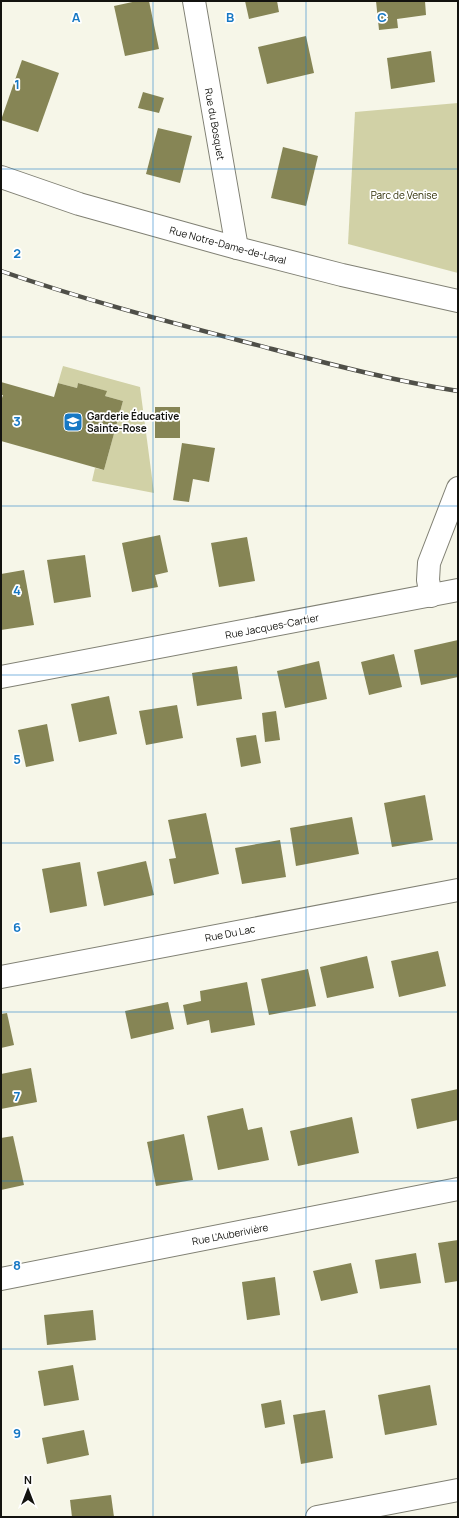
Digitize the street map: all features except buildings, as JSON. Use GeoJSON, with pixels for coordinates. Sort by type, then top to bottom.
{"type":"FeatureCollection","features":[{"type":"Feature","properties":{"kind":"street","name":"Rue du Bosquet"},"geometry":{"type":"LineString","coordinates":[[194,1],[237,248]]}},
{"type":"Feature","properties":{"kind":"street","name":"Rue Notre-Dame-de-Laval"},"geometry":{"type":"LineString","coordinates":[[1,177],[79,204],[237,248],[342,275],[458,301]]}},
{"type":"Feature","properties":{"kind":"street"},"geometry":{"type":"LineString","coordinates":[[432,596],[428,580],[429,563],[458,488]]}},
{"type":"Feature","properties":{"kind":"street","name":"Rue Jacques-Cartier"},"geometry":{"type":"LineString","coordinates":[[1,676],[458,590]]}},
{"type":"Feature","properties":{"kind":"street","name":"Rue Du Lac"},"geometry":{"type":"LineString","coordinates":[[1,977],[458,890]]}},
{"type":"Feature","properties":{"kind":"street","name":"Rue L'Auberivière"},"geometry":{"type":"LineString","coordinates":[[1,1279],[458,1189]]}},
{"type":"Feature","properties":{"kind":"street"},"geometry":{"type":"LineString","coordinates":[[317,1517],[458,1490]]}},
{"type":"Feature","properties":{"kind":"green space","name":"Parc de Venise"},"geometry":{"type":"Polygon","coordinates":[[[458,103],[458,273],[348,244],[355,112],[458,103]]]}},
{"type":"Feature","properties":{"kind":"green space"},"geometry":{"type":"Polygon","coordinates":[[[63,366],[140,387],[154,493],[92,481],[95,468],[104,470],[123,401],[105,396],[106,391],[78,383],[77,388],[58,383],[63,366]]]}},
{"type":"Feature","properties":{"kind":"railway"},"geometry":{"type":"LineString","coordinates":[[1,271],[102,303],[272,349],[388,378],[458,391]]}},
{"type":"Feature","properties":{"kind":"place","name":"Garderie Éducative Sainte-Rose"},"geometry":{"type":"Point","coordinates":[73,422]}}]}
